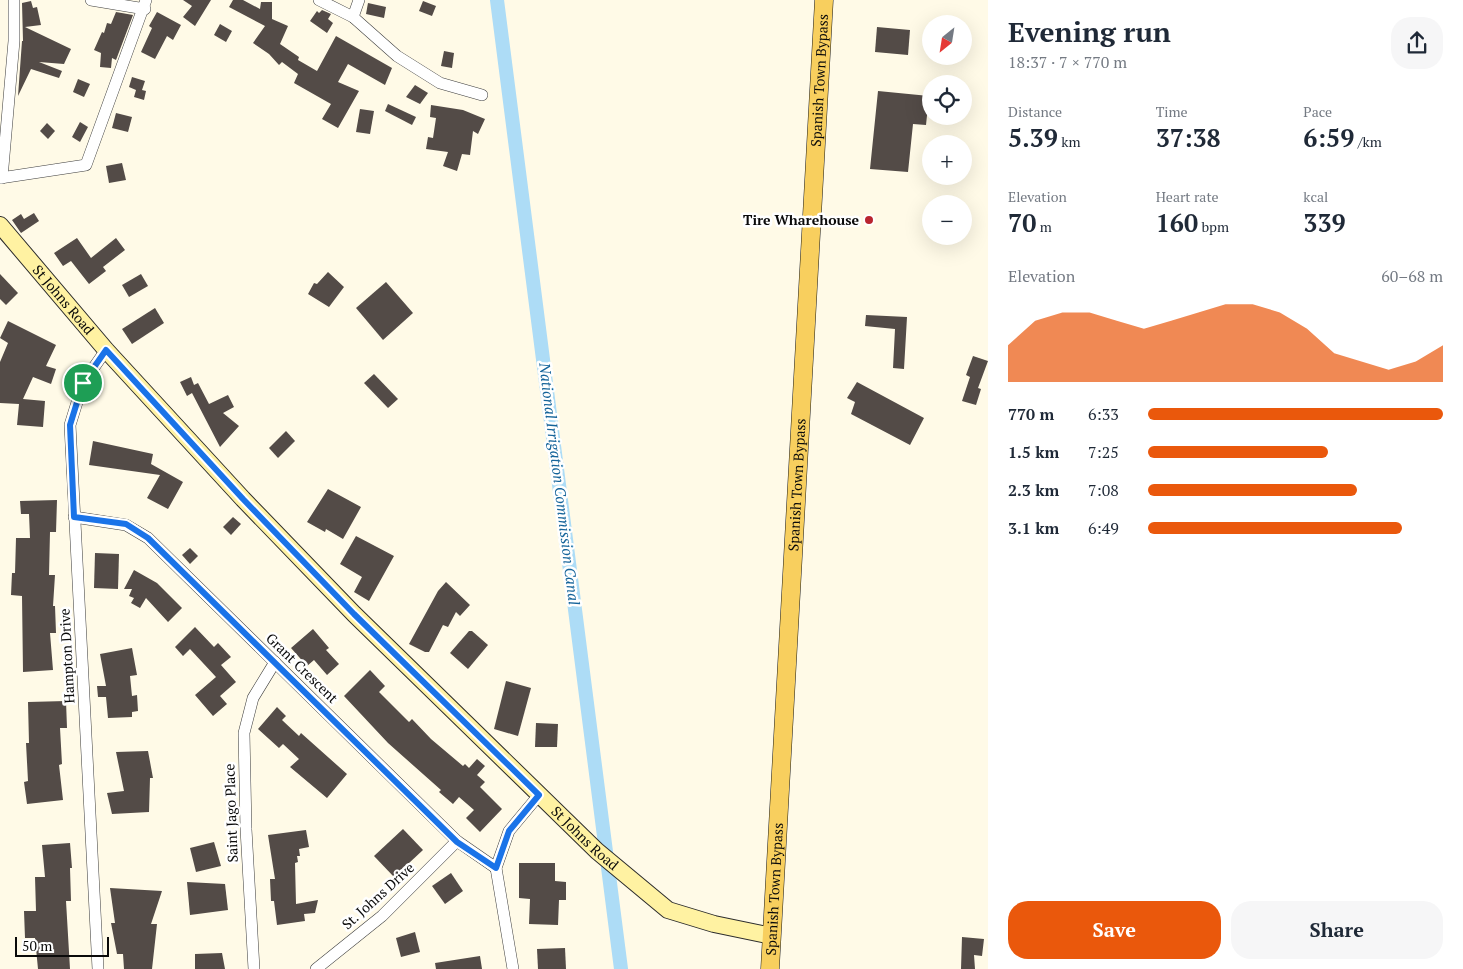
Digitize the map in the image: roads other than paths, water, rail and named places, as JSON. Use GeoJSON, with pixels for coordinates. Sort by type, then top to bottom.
{"type":"FeatureCollection","features":[{"type":"Feature","properties":{"kind":"main road","name":"Spanish Town Bypass"},"geometry":{"type":"LineString","coordinates":[[770,969],[824,0]]}},
{"type":"Feature","properties":{"kind":"street"},"geometry":{"type":"LineString","coordinates":[[14,0],[14,41],[1,178],[86,165],[146,4],[91,0]]}},
{"type":"Feature","properties":{"kind":"street"},"geometry":{"type":"LineString","coordinates":[[319,0],[353,17],[397,56],[440,83],[482,95]]}},
{"type":"Feature","properties":{"kind":"street"},"geometry":{"type":"LineString","coordinates":[[353,17],[359,0]]}},
{"type":"Feature","properties":{"kind":"street","name":"St Johns Road"},"geometry":{"type":"LineString","coordinates":[[0,225],[106,350],[243,499],[327,587],[597,851],[668,910],[714,924],[772,936]]}},
{"type":"Feature","properties":{"kind":"street","name":"Hampton Drive"},"geometry":{"type":"LineString","coordinates":[[98,969],[70,425],[83,383],[106,350]]}},
{"type":"Feature","properties":{"kind":"street","name":"Grant Crescent"},"geometry":{"type":"LineString","coordinates":[[74,517],[126,524],[148,538],[457,842],[496,868]]}},
{"type":"Feature","properties":{"kind":"street","name":"Saint Jago Place"},"geometry":{"type":"LineString","coordinates":[[254,969],[246,829],[244,733],[253,698],[275,662]]}},
{"type":"Feature","properties":{"kind":"street"},"geometry":{"type":"LineString","coordinates":[[513,969],[496,868],[509,831],[539,795]]}},
{"type":"Feature","properties":{"kind":"street","name":"St. Johns Drive"},"geometry":{"type":"LineString","coordinates":[[316,969],[382,916],[457,842]]}},
{"type":"Feature","properties":{"kind":"waterway","name":"National Irrigation Commission Canal"},"geometry":{"type":"LineString","coordinates":[[497,0],[621,969]]}},
{"type":"Feature","properties":{"kind":"place","name":"Tire Wharehouse"},"geometry":{"type":"Point","coordinates":[869,220]}}]}
